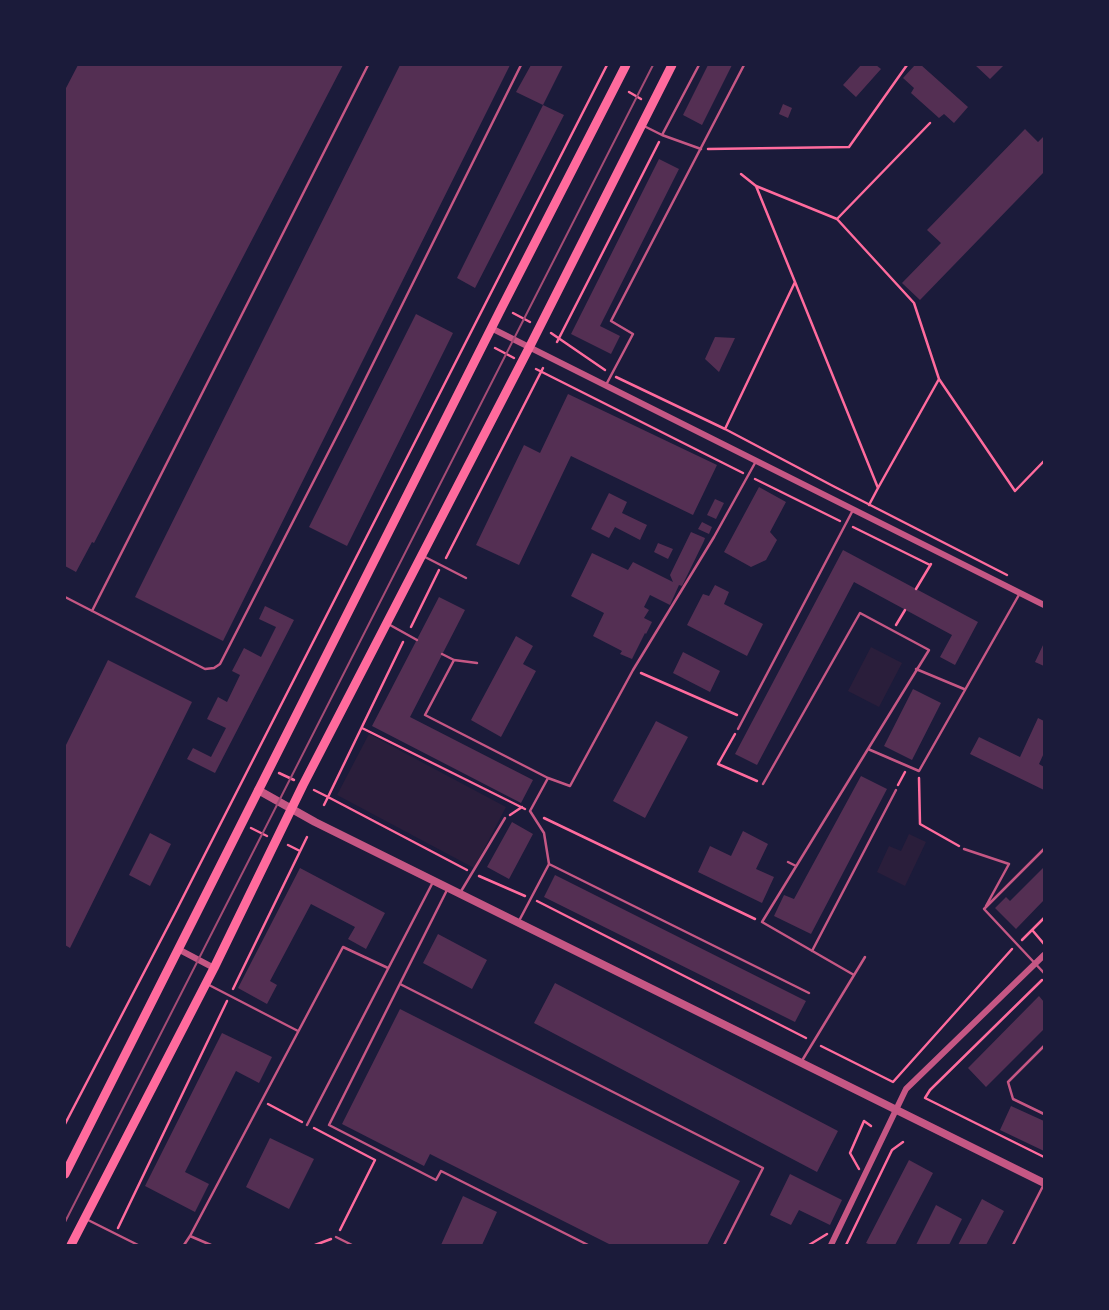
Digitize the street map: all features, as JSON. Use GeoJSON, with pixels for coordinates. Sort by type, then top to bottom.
{"type":"FeatureCollection","features":[{"type":"Feature","properties":{"kind":"main road"},"geometry":{"type":"LineString","coordinates":[[65,1174],[626,65]]}},
{"type":"Feature","properties":{"kind":"main road"},"geometry":{"type":"LineString","coordinates":[[71,1245],[672,65]]}},
{"type":"Feature","properties":{"kind":"street"},"geometry":{"type":"LineString","coordinates":[[491,328],[1044,605]]}},
{"type":"Feature","properties":{"kind":"street"},"geometry":{"type":"LineString","coordinates":[[258,790],[315,822],[1044,1184]]}},
{"type":"Feature","properties":{"kind":"street"},"geometry":{"type":"LineString","coordinates":[[178,949],[214,968]]}},
{"type":"Feature","properties":{"kind":"street"},"geometry":{"type":"LineString","coordinates":[[831,1245],[906,1089],[1044,955]]}},
{"type":"Feature","properties":{"kind":"lane"},"geometry":{"type":"LineString","coordinates":[[92,611],[368,65]]}},
{"type":"Feature","properties":{"kind":"lane"},"geometry":{"type":"LineString","coordinates":[[65,597],[205,669],[220,664],[347,416],[521,65]]}},
{"type":"Feature","properties":{"kind":"lane"},"geometry":{"type":"LineString","coordinates":[[662,135],[699,65]]}},
{"type":"Feature","properties":{"kind":"lane"},"geometry":{"type":"LineString","coordinates":[[605,386],[633,334],[611,321],[744,65]]}},
{"type":"Feature","properties":{"kind":"lane"},"geometry":{"type":"LineString","coordinates":[[642,125],[701,149]]}},
{"type":"Feature","properties":{"kind":"lane"},"geometry":{"type":"LineString","coordinates":[[454,660],[425,715],[548,778],[570,786],[633,670],[714,537],[755,461]]}},
{"type":"Feature","properties":{"kind":"lane"},"geometry":{"type":"LineString","coordinates":[[738,729],[853,510]]}},
{"type":"Feature","properties":{"kind":"lane"},"geometry":{"type":"LineString","coordinates":[[710,535],[714,537]]}},
{"type":"Feature","properties":{"kind":"lane"},"geometry":{"type":"LineString","coordinates":[[422,555],[466,578]]}},
{"type":"Feature","properties":{"kind":"lane"},"geometry":{"type":"LineString","coordinates":[[868,748],[919,771],[1020,593]]}},
{"type":"Feature","properties":{"kind":"lane"},"geometry":{"type":"LineString","coordinates":[[763,784],[860,613],[929,650],[762,922],[854,975]]}},
{"type":"Feature","properties":{"kind":"lane"},"geometry":{"type":"LineString","coordinates":[[387,623],[417,640]]}},
{"type":"Feature","properties":{"kind":"lane"},"geometry":{"type":"LineString","coordinates":[[442,654],[454,660],[477,663]]}},
{"type":"Feature","properties":{"kind":"lane"},"geometry":{"type":"LineString","coordinates":[[916,669],[965,690]]}},
{"type":"Feature","properties":{"kind":"lane"},"geometry":{"type":"LineString","coordinates":[[518,922],[549,864],[544,834],[530,811],[548,778]]}},
{"type":"Feature","properties":{"kind":"lane"},"geometry":{"type":"LineString","coordinates":[[812,951],[896,790]]}},
{"type":"Feature","properties":{"kind":"lane"},"geometry":{"type":"LineString","coordinates":[[460,893],[505,818]]}},
{"type":"Feature","properties":{"kind":"lane"},"geometry":{"type":"LineString","coordinates":[[964,849],[1009,864],[984,909]]}},
{"type":"Feature","properties":{"kind":"lane"},"geometry":{"type":"LineString","coordinates":[[984,909],[1044,849]]}},
{"type":"Feature","properties":{"kind":"lane"},"geometry":{"type":"LineString","coordinates":[[788,862],[796,866]]}},
{"type":"Feature","properties":{"kind":"lane"},"geometry":{"type":"LineString","coordinates":[[549,864],[809,993]]}},
{"type":"Feature","properties":{"kind":"lane"},"geometry":{"type":"LineString","coordinates":[[307,1125],[433,880]]}},
{"type":"Feature","properties":{"kind":"lane"},"geometry":{"type":"LineString","coordinates":[[449,887],[329,1125],[436,1180],[441,1171],[588,1245]]}},
{"type":"Feature","properties":{"kind":"lane"},"geometry":{"type":"LineString","coordinates":[[984,909],[1044,975]]}},
{"type":"Feature","properties":{"kind":"lane"},"geometry":{"type":"LineString","coordinates":[[184,1245],[343,947],[388,968]]}},
{"type":"Feature","properties":{"kind":"lane"},"geometry":{"type":"LineString","coordinates":[[801,1062],[865,957]]}},
{"type":"Feature","properties":{"kind":"lane"},"geometry":{"type":"LineString","coordinates":[[206,983],[298,1031]]}},
{"type":"Feature","properties":{"kind":"lane"},"geometry":{"type":"LineString","coordinates":[[400,984],[763,1168],[724,1245]]}},
{"type":"Feature","properties":{"kind":"lane"},"geometry":{"type":"LineString","coordinates":[[1044,1046],[1008,1082],[1013,1099],[1044,1114]]}},
{"type":"Feature","properties":{"kind":"lane"},"geometry":{"type":"LineString","coordinates":[[1013,1245],[1044,1184]]}},
{"type":"Feature","properties":{"kind":"lane"},"geometry":{"type":"LineString","coordinates":[[85,1218],[138,1245]]}},
{"type":"Feature","properties":{"kind":"lane"},"geometry":{"type":"LineString","coordinates":[[190,1236],[211,1245]]}},
{"type":"Feature","properties":{"kind":"lane"},"geometry":{"type":"LineString","coordinates":[[337,1237],[352,1245]]}},
{"type":"Feature","properties":{"kind":"path"},"geometry":{"type":"LineString","coordinates":[[65,1124],[607,65]]}},
{"type":"Feature","properties":{"kind":"path"},"geometry":{"type":"LineString","coordinates":[[701,149],[849,147],[906,65]]}},
{"type":"Feature","properties":{"kind":"path"},"geometry":{"type":"LineString","coordinates":[[600,78],[609,82]]}},
{"type":"Feature","properties":{"kind":"path"},"geometry":{"type":"LineString","coordinates":[[629,92],[641,99]]}},
{"type":"Feature","properties":{"kind":"path"},"geometry":{"type":"LineString","coordinates":[[837,219],[930,123]]}},
{"type":"Feature","properties":{"kind":"path"},"geometry":{"type":"LineString","coordinates":[[558,340],[662,135]]}},
{"type":"Feature","properties":{"kind":"path"},"geometry":{"type":"LineString","coordinates":[[741,174],[756,186],[837,219],[914,303],[939,379],[1015,491],[1044,460]]}},
{"type":"Feature","properties":{"kind":"path"},"geometry":{"type":"LineString","coordinates":[[756,186],[878,488]]}},
{"type":"Feature","properties":{"kind":"path"},"geometry":{"type":"LineString","coordinates":[[725,429],[795,282]]}},
{"type":"Feature","properties":{"kind":"path"},"geometry":{"type":"LineString","coordinates":[[487,299],[495,303]]}},
{"type":"Feature","properties":{"kind":"path"},"geometry":{"type":"LineString","coordinates":[[513,313],[530,322]]}},
{"type":"Feature","properties":{"kind":"path"},"geometry":{"type":"LineString","coordinates":[[551,333],[611,375],[725,429],[1007,575]]}},
{"type":"Feature","properties":{"kind":"path"},"geometry":{"type":"LineString","coordinates":[[469,334],[476,338]]}},
{"type":"Feature","properties":{"kind":"path"},"geometry":{"type":"LineString","coordinates":[[495,348],[514,358]]}},
{"type":"Feature","properties":{"kind":"path"},"geometry":{"type":"LineString","coordinates":[[537,369],[930,565]]}},
{"type":"Feature","properties":{"kind":"path"},"geometry":{"type":"LineString","coordinates":[[324,805],[407,634],[542,370]]}},
{"type":"Feature","properties":{"kind":"path"},"geometry":{"type":"LineString","coordinates":[[869,505],[939,379]]}},
{"type":"Feature","properties":{"kind":"path"},"geometry":{"type":"LineString","coordinates":[[916,589],[939,552]]}},
{"type":"Feature","properties":{"kind":"path"},"geometry":{"type":"LineString","coordinates":[[893,631],[905,610]]}},
{"type":"Feature","properties":{"kind":"path"},"geometry":{"type":"LineString","coordinates":[[633,670],[744,718]]}},
{"type":"Feature","properties":{"kind":"path"},"geometry":{"type":"LineString","coordinates":[[362,728],[433,760],[530,811],[762,922]]}},
{"type":"Feature","properties":{"kind":"path"},"geometry":{"type":"LineString","coordinates":[[738,729],[718,764],[763,784]]}},
{"type":"Feature","properties":{"kind":"path"},"geometry":{"type":"LineString","coordinates":[[896,790],[908,766]]}},
{"type":"Feature","properties":{"kind":"path"},"geometry":{"type":"LineString","coordinates":[[919,771],[920,824],[964,849]]}},
{"type":"Feature","properties":{"kind":"path"},"geometry":{"type":"LineString","coordinates":[[279,773],[294,780]]}},
{"type":"Feature","properties":{"kind":"path"},"geometry":{"type":"LineString","coordinates":[[314,790],[472,873],[531,898],[893,1082],[1017,944],[1044,918]]}},
{"type":"Feature","properties":{"kind":"path"},"geometry":{"type":"LineString","coordinates":[[505,818],[522,807]]}},
{"type":"Feature","properties":{"kind":"path"},"geometry":{"type":"LineString","coordinates":[[224,816],[233,820]]}},
{"type":"Feature","properties":{"kind":"path"},"geometry":{"type":"LineString","coordinates":[[251,828],[267,836]]}},
{"type":"Feature","properties":{"kind":"path"},"geometry":{"type":"LineString","coordinates":[[115,1234],[307,837]]}},
{"type":"Feature","properties":{"kind":"path"},"geometry":{"type":"LineString","coordinates":[[288,845],[300,851]]}},
{"type":"Feature","properties":{"kind":"path"},"geometry":{"type":"LineString","coordinates":[[1032,930],[1044,944]]}},
{"type":"Feature","properties":{"kind":"path"},"geometry":{"type":"LineString","coordinates":[[1044,975],[925,1098],[1044,1157]]}},
{"type":"Feature","properties":{"kind":"path"},"geometry":{"type":"LineString","coordinates":[[261,1101],[375,1160],[337,1237],[315,1245]]}},
{"type":"Feature","properties":{"kind":"path"},"geometry":{"type":"LineString","coordinates":[[860,1170],[850,1153],[864,1121],[871,1126]]}},
{"type":"Feature","properties":{"kind":"path"},"geometry":{"type":"LineString","coordinates":[[846,1245],[892,1150],[903,1142]]}},
{"type":"Feature","properties":{"kind":"path"},"geometry":{"type":"LineString","coordinates":[[809,1245],[829,1233]]}},
{"type":"Feature","properties":{"kind":"shaded area"},"geometry":{"type":"Polygon","coordinates":[[[871,647],[902,663],[879,707],[848,691],[871,647]]]}},
{"type":"Feature","properties":{"kind":"shaded area"},"geometry":{"type":"Polygon","coordinates":[[[369,734],[506,807],[474,868],[337,795],[369,734]]]}},
{"type":"Feature","properties":{"kind":"shaded area"},"geometry":{"type":"Polygon","coordinates":[[[909,834],[926,842],[905,886],[877,872],[889,846],[901,851],[909,834]]]}},
{"type":"Feature","properties":{"kind":"building"},"geometry":{"type":"Polygon","coordinates":[[[78,65],[343,65],[94,543],[92,542],[76,572],[65,566],[65,90],[78,65]]]}},
{"type":"Feature","properties":{"kind":"building"},"geometry":{"type":"Polygon","coordinates":[[[400,65],[510,65],[223,641],[135,597],[400,65]]]}},
{"type":"Feature","properties":{"kind":"building"},"geometry":{"type":"Polygon","coordinates":[[[531,65],[563,65],[543,105],[516,92],[531,65]]]}},
{"type":"Feature","properties":{"kind":"building"},"geometry":{"type":"Polygon","coordinates":[[[708,65],[732,65],[702,125],[683,115],[708,65]]]}},
{"type":"Feature","properties":{"kind":"building"},"geometry":{"type":"Polygon","coordinates":[[[861,65],[876,65],[881,69],[856,97],[843,85],[861,65]]]}},
{"type":"Feature","properties":{"kind":"building"},"geometry":{"type":"Polygon","coordinates":[[[915,65],[921,65],[968,107],[954,123],[944,114],[939,118],[911,93],[914,88],[903,78],[915,65]]]}},
{"type":"Feature","properties":{"kind":"building"},"geometry":{"type":"Polygon","coordinates":[[[975,65],[1004,65],[990,79],[975,65]]]}},
{"type":"Feature","properties":{"kind":"building"},"geometry":{"type":"Polygon","coordinates":[[[783,104],[792,108],[788,118],[779,114],[783,104]]]}},
{"type":"Feature","properties":{"kind":"building"},"geometry":{"type":"Polygon","coordinates":[[[543,105],[564,115],[475,288],[457,278],[543,105]]]}},
{"type":"Feature","properties":{"kind":"building"},"geometry":{"type":"Polygon","coordinates":[[[1025,129],[1038,142],[1044,136],[1044,172],[920,300],[902,283],[941,243],[927,230],[1025,129]]]}},
{"type":"Feature","properties":{"kind":"building"},"geometry":{"type":"Polygon","coordinates":[[[659,159],[679,169],[600,326],[620,336],[611,354],[571,334],[659,159]]]}},
{"type":"Feature","properties":{"kind":"building"},"geometry":{"type":"Polygon","coordinates":[[[416,314],[453,333],[347,546],[309,527],[416,314]]]}},
{"type":"Feature","properties":{"kind":"building"},"geometry":{"type":"Polygon","coordinates":[[[715,337],[735,338],[719,372],[705,359],[715,337]]]}},
{"type":"Feature","properties":{"kind":"building"},"geometry":{"type":"Polygon","coordinates":[[[568,394],[717,465],[693,515],[571,456],[519,565],[476,545],[524,445],[540,453],[568,394]]]}},
{"type":"Feature","properties":{"kind":"building"},"geometry":{"type":"Polygon","coordinates":[[[759,487],[786,502],[770,532],[777,540],[766,560],[751,567],[724,552],[759,487]]]}},
{"type":"Feature","properties":{"kind":"building"},"geometry":{"type":"Polygon","coordinates":[[[609,493],[627,502],[622,513],[647,525],[640,540],[615,527],[609,538],[591,529],[609,493]]]}},
{"type":"Feature","properties":{"kind":"building"},"geometry":{"type":"Polygon","coordinates":[[[715,499],[724,503],[716,519],[707,515],[715,499]]]}},
{"type":"Feature","properties":{"kind":"building"},"geometry":{"type":"Polygon","coordinates":[[[702,522],[712,527],[709,534],[698,529],[702,522]]]}},
{"type":"Feature","properties":{"kind":"building"},"geometry":{"type":"Polygon","coordinates":[[[691,532],[705,538],[704,541],[670,605],[650,595],[644,607],[649,610],[644,618],[652,622],[632,659],[593,636],[604,613],[571,596],[592,553],[628,570],[633,562],[673,582],[670,575],[691,532]]]}},
{"type":"Feature","properties":{"kind":"building"},"geometry":{"type":"Polygon","coordinates":[[[658,543],[673,549],[668,559],[654,552],[658,543]]]}},
{"type":"Feature","properties":{"kind":"building"},"geometry":{"type":"Polygon","coordinates":[[[843,550],[978,622],[955,665],[940,657],[952,635],[854,582],[757,765],[735,754],[843,550]]]}},
{"type":"Feature","properties":{"kind":"building"},"geometry":{"type":"Polygon","coordinates":[[[715,585],[729,592],[724,604],[763,624],[747,656],[687,625],[703,594],[709,596],[715,585]]]}},
{"type":"Feature","properties":{"kind":"building"},"geometry":{"type":"Polygon","coordinates":[[[439,597],[465,610],[410,717],[533,780],[521,803],[372,726],[439,597]]]}},
{"type":"Feature","properties":{"kind":"building"},"geometry":{"type":"Polygon","coordinates":[[[265,606],[294,620],[215,773],[187,759],[193,748],[211,757],[226,728],[207,719],[218,697],[227,702],[240,675],[232,671],[244,648],[261,657],[276,627],[259,619],[265,606]]]}},
{"type":"Feature","properties":{"kind":"building"},"geometry":{"type":"Polygon","coordinates":[[[516,636],[533,646],[523,664],[536,671],[501,737],[471,720],[516,636]]]}},
{"type":"Feature","properties":{"kind":"building"},"geometry":{"type":"Polygon","coordinates":[[[1044,643],[1044,666],[1035,662],[1044,643]]]}},
{"type":"Feature","properties":{"kind":"building"},"geometry":{"type":"Polygon","coordinates":[[[683,652],[720,671],[710,692],[673,673],[683,652]]]}},
{"type":"Feature","properties":{"kind":"building"},"geometry":{"type":"Polygon","coordinates":[[[108,660],[192,702],[70,948],[65,945],[65,747],[108,660]]]}},
{"type":"Feature","properties":{"kind":"building"},"geometry":{"type":"Polygon","coordinates":[[[913,689],[941,703],[912,760],[884,746],[913,689]]]}},
{"type":"Feature","properties":{"kind":"building"},"geometry":{"type":"Polygon","coordinates":[[[1038,718],[1044,721],[1044,753],[1039,764],[1044,767],[1044,790],[970,754],[979,737],[1020,757],[1038,718]]]}},
{"type":"Feature","properties":{"kind":"building"},"geometry":{"type":"Polygon","coordinates":[[[656,721],[688,737],[645,818],[613,801],[656,721]]]}},
{"type":"Feature","properties":{"kind":"building"},"geometry":{"type":"Polygon","coordinates":[[[861,776],[887,789],[811,934],[774,916],[784,895],[794,899],[861,776]]]}},
{"type":"Feature","properties":{"kind":"building"},"geometry":{"type":"Polygon","coordinates":[[[512,822],[533,834],[509,879],[487,867],[512,822]]]}},
{"type":"Feature","properties":{"kind":"building"},"geometry":{"type":"Polygon","coordinates":[[[743,831],[768,844],[756,869],[774,877],[762,903],[698,872],[710,846],[731,856],[743,831]]]}},
{"type":"Feature","properties":{"kind":"building"},"geometry":{"type":"Polygon","coordinates":[[[150,833],[171,844],[150,886],[129,875],[150,833]]]}},
{"type":"Feature","properties":{"kind":"building"},"geometry":{"type":"Polygon","coordinates":[[[1044,867],[1044,900],[1016,929],[995,908],[1006,897],[1010,901],[1044,867]]]}},
{"type":"Feature","properties":{"kind":"building"},"geometry":{"type":"Polygon","coordinates":[[[300,868],[385,913],[366,949],[348,939],[355,927],[311,904],[270,981],[277,985],[267,1004],[238,988],[300,868]]]}},
{"type":"Feature","properties":{"kind":"building"},"geometry":{"type":"Polygon","coordinates":[[[555,875],[806,1001],[795,1022],[544,897],[555,875]]]}},
{"type":"Feature","properties":{"kind":"building"},"geometry":{"type":"Polygon","coordinates":[[[438,934],[487,960],[472,989],[423,963],[438,934]]]}},
{"type":"Feature","properties":{"kind":"building"},"geometry":{"type":"Polygon","coordinates":[[[555,983],[838,1131],[817,1172],[534,1023],[555,983]]]}},
{"type":"Feature","properties":{"kind":"building"},"geometry":{"type":"Polygon","coordinates":[[[1039,996],[1044,1002],[1044,1029],[986,1087],[968,1068],[1039,996]]]}},
{"type":"Feature","properties":{"kind":"building"},"geometry":{"type":"Polygon","coordinates":[[[400,1009],[740,1181],[707,1245],[611,1245],[430,1154],[424,1166],[342,1124],[400,1009]]]}},
{"type":"Feature","properties":{"kind":"building"},"geometry":{"type":"Polygon","coordinates":[[[222,1033],[272,1057],[259,1083],[236,1071],[185,1172],[209,1184],[195,1212],[145,1186],[222,1033]]]}},
{"type":"Feature","properties":{"kind":"building"},"geometry":{"type":"Polygon","coordinates":[[[1011,1106],[1044,1121],[1044,1151],[1000,1130],[1011,1106]]]}},
{"type":"Feature","properties":{"kind":"building"},"geometry":{"type":"Polygon","coordinates":[[[270,1138],[314,1159],[289,1209],[246,1187],[270,1138]]]}},
{"type":"Feature","properties":{"kind":"building"},"geometry":{"type":"Polygon","coordinates":[[[909,1160],[933,1173],[895,1245],[866,1243],[909,1160]]]}},
{"type":"Feature","properties":{"kind":"building"},"geometry":{"type":"Polygon","coordinates":[[[790,1174],[842,1200],[830,1225],[799,1210],[791,1225],[770,1215],[790,1174]]]}},
{"type":"Feature","properties":{"kind":"building"},"geometry":{"type":"Polygon","coordinates":[[[463,1196],[497,1212],[482,1245],[441,1245],[463,1196]]]}},
{"type":"Feature","properties":{"kind":"building"},"geometry":{"type":"Polygon","coordinates":[[[982,1199],[1004,1211],[986,1245],[958,1245],[982,1199]]]}},
{"type":"Feature","properties":{"kind":"building"},"geometry":{"type":"Polygon","coordinates":[[[936,1205],[962,1219],[949,1245],[916,1245],[936,1205]]]}},
{"type":"Feature","properties":{"kind":"tram line"},"geometry":{"type":"LineString","coordinates":[[65,1222],[653,65]]}}]}
